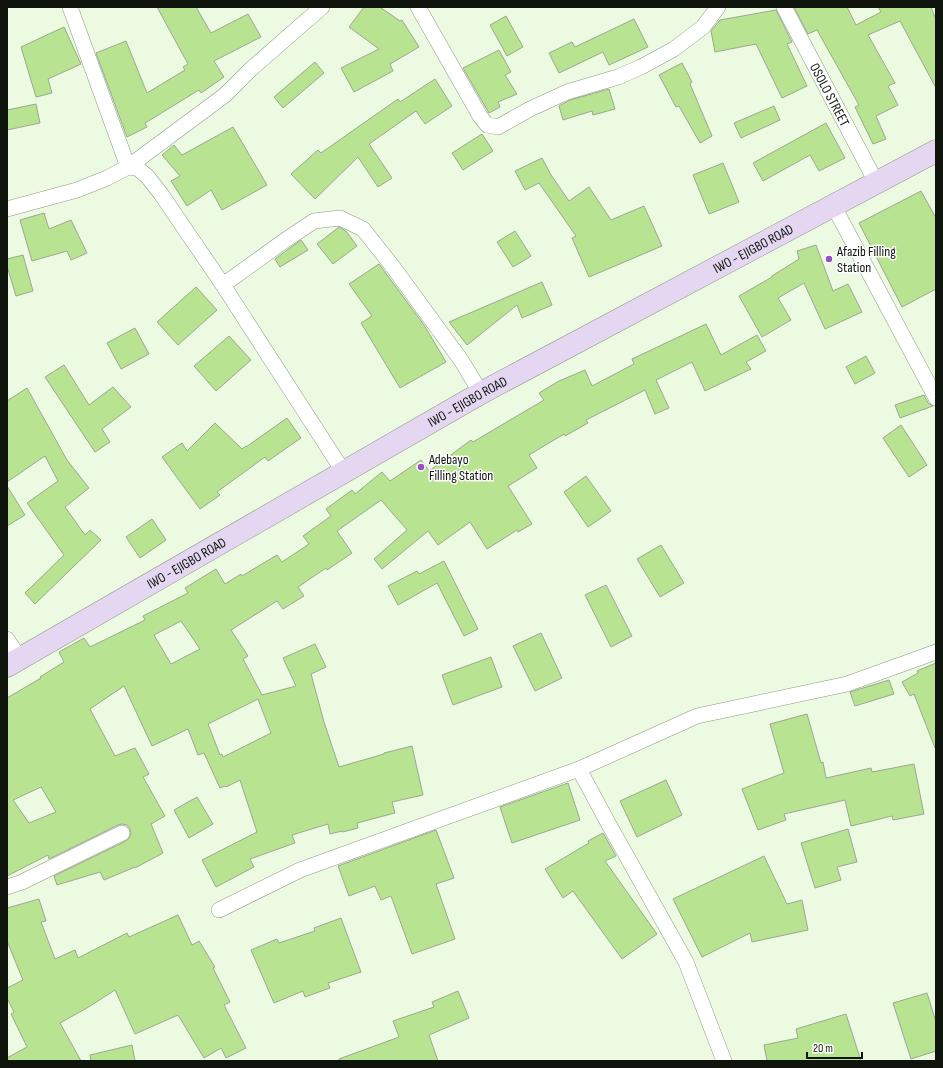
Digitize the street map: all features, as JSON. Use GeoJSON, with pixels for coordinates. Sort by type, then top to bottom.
{"type":"FeatureCollection","features":[{"type":"Feature","properties":{"kind":"main road","name":"IWO - EJIGBO ROAD"},"geometry":{"type":"LineString","coordinates":[[14,662],[481,393],[936,151]]}},
{"type":"Feature","properties":{"kind":"street"},"geometry":{"type":"LineString","coordinates":[[70,7],[128,167]]}},
{"type":"Feature","properties":{"kind":"street"},"geometry":{"type":"LineString","coordinates":[[7,210],[77,190],[107,178],[128,167],[225,95],[251,69],[322,7]]}},
{"type":"Feature","properties":{"kind":"street"},"geometry":{"type":"LineString","coordinates":[[418,7],[480,116],[487,125],[498,127],[530,108],[555,97],[618,77],[642,67],[674,49],[703,27],[718,7]]}},
{"type":"Feature","properties":{"kind":"street","name":"OSOLO STREET"},"geometry":{"type":"LineString","coordinates":[[784,7],[876,182]]}},
{"type":"Feature","properties":{"kind":"street"},"geometry":{"type":"LineString","coordinates":[[128,167],[137,168],[147,176],[161,194],[223,285],[343,472]]}},
{"type":"Feature","properties":{"kind":"street"},"geometry":{"type":"LineString","coordinates":[[834,206],[936,398]]}},
{"type":"Feature","properties":{"kind":"street"},"geometry":{"type":"LineString","coordinates":[[223,285],[284,241],[314,222],[340,218],[363,229],[393,267],[461,360],[481,393]]}},
{"type":"Feature","properties":{"kind":"street"},"geometry":{"type":"LineString","coordinates":[[7,638],[14,662]]}},
{"type":"Feature","properties":{"kind":"street"},"geometry":{"type":"LineString","coordinates":[[219,910],[300,870],[579,769],[697,716],[847,684],[936,652]]}},
{"type":"Feature","properties":{"kind":"street"},"geometry":{"type":"LineString","coordinates":[[579,769],[686,962],[724,1061]]}},
{"type":"Feature","properties":{"kind":"street"},"geometry":{"type":"LineString","coordinates":[[7,887],[22,882],[122,834]]}},
{"type":"Feature","properties":{"kind":"building"},"geometry":{"type":"Polygon","coordinates":[[[157,7],[196,7],[211,33],[248,14],[261,37],[214,61],[224,77],[201,93],[199,90],[145,123],[147,127],[127,137],[96,53],[126,41],[147,93],[185,70],[183,67],[188,64],[157,7]]]}},
{"type":"Feature","properties":{"kind":"building"},"geometry":{"type":"Polygon","coordinates":[[[364,7],[380,7],[400,21],[402,20],[419,47],[390,64],[393,71],[354,92],[341,68],[379,49],[349,27],[364,7]]]}},
{"type":"Feature","properties":{"kind":"building"},"geometry":{"type":"Polygon","coordinates":[[[794,7],[847,7],[856,25],[881,12],[878,7],[931,7],[936,20],[936,88],[900,21],[868,35],[895,83],[888,86],[898,105],[876,116],[886,139],[873,144],[855,107],[859,105],[817,30],[808,34],[794,7]]]}},
{"type":"Feature","properties":{"kind":"building"},"geometry":{"type":"Polygon","coordinates":[[[776,10],[792,42],[787,44],[807,86],[782,98],[756,44],[715,52],[711,31],[720,20],[776,10]]]}},
{"type":"Feature","properties":{"kind":"building"},"geometry":{"type":"Polygon","coordinates":[[[506,16],[523,47],[507,56],[490,25],[506,16]]]}},
{"type":"Feature","properties":{"kind":"building"},"geometry":{"type":"Polygon","coordinates":[[[634,19],[648,47],[609,65],[603,52],[559,73],[549,53],[572,42],[575,47],[634,19]]]}},
{"type":"Feature","properties":{"kind":"building"},"geometry":{"type":"Polygon","coordinates":[[[64,27],[81,64],[48,79],[52,93],[36,97],[21,47],[64,27]]]}},
{"type":"Feature","properties":{"kind":"building"},"geometry":{"type":"Polygon","coordinates":[[[499,50],[511,72],[505,75],[517,94],[498,102],[500,107],[489,113],[463,68],[499,50]]]}},
{"type":"Feature","properties":{"kind":"building"},"geometry":{"type":"Polygon","coordinates":[[[315,62],[324,73],[283,108],[274,97],[315,62]]]}},
{"type":"Feature","properties":{"kind":"building"},"geometry":{"type":"Polygon","coordinates":[[[682,63],[692,82],[690,84],[712,136],[700,143],[679,106],[676,107],[659,75],[682,63]]]}},
{"type":"Feature","properties":{"kind":"building"},"geometry":{"type":"Polygon","coordinates":[[[435,79],[452,106],[425,124],[416,111],[369,144],[392,178],[378,187],[358,157],[315,199],[291,174],[318,150],[321,153],[398,99],[400,102],[435,79]]]}},
{"type":"Feature","properties":{"kind":"building"},"geometry":{"type":"Polygon","coordinates":[[[609,89],[615,109],[593,115],[592,111],[563,120],[559,106],[570,100],[609,89]]]}},
{"type":"Feature","properties":{"kind":"building"},"geometry":{"type":"Polygon","coordinates":[[[36,104],[40,123],[7,130],[7,110],[36,104]]]}},
{"type":"Feature","properties":{"kind":"building"},"geometry":{"type":"Polygon","coordinates":[[[774,106],[780,120],[741,138],[734,123],[774,106]]]}},
{"type":"Feature","properties":{"kind":"building"},"geometry":{"type":"Polygon","coordinates":[[[826,123],[845,158],[819,171],[810,155],[763,181],[753,163],[826,123]]]}},
{"type":"Feature","properties":{"kind":"building"},"geometry":{"type":"Polygon","coordinates":[[[233,127],[267,185],[222,210],[211,190],[187,206],[171,181],[180,176],[162,155],[174,145],[182,155],[233,127]]]}},
{"type":"Feature","properties":{"kind":"building"},"geometry":{"type":"Polygon","coordinates":[[[482,134],[493,151],[463,170],[452,153],[482,134]]]}},
{"type":"Feature","properties":{"kind":"building"},"geometry":{"type":"Polygon","coordinates":[[[542,158],[551,175],[569,201],[589,187],[611,220],[644,206],[662,246],[589,277],[572,238],[576,236],[539,183],[525,190],[515,171],[542,158]]]}},
{"type":"Feature","properties":{"kind":"building"},"geometry":{"type":"Polygon","coordinates":[[[723,163],[739,202],[709,214],[693,175],[723,163]]]}},
{"type":"Feature","properties":{"kind":"building"},"geometry":{"type":"Polygon","coordinates":[[[921,191],[936,218],[936,289],[902,307],[859,223],[921,191]]]}},
{"type":"Feature","properties":{"kind":"building"},"geometry":{"type":"Polygon","coordinates":[[[44,213],[49,229],[71,220],[87,253],[71,260],[67,251],[32,261],[20,220],[44,213]]]}},
{"type":"Feature","properties":{"kind":"building"},"geometry":{"type":"Polygon","coordinates":[[[339,227],[346,231],[357,246],[333,264],[317,244],[339,227]]]}},
{"type":"Feature","properties":{"kind":"building"},"geometry":{"type":"Polygon","coordinates":[[[515,231],[531,256],[513,267],[497,242],[515,231]]]}},
{"type":"Feature","properties":{"kind":"building"},"geometry":{"type":"Polygon","coordinates":[[[301,240],[308,250],[280,267],[275,259],[301,240]]]}},
{"type":"Feature","properties":{"kind":"building"},"geometry":{"type":"Polygon","coordinates":[[[816,245],[833,291],[848,284],[862,312],[825,329],[804,283],[778,298],[791,320],[762,337],[739,296],[799,259],[797,251],[816,245]]]}},
{"type":"Feature","properties":{"kind":"building"},"geometry":{"type":"Polygon","coordinates":[[[23,255],[33,291],[16,296],[7,266],[7,259],[23,255]]]}},
{"type":"Feature","properties":{"kind":"building"},"geometry":{"type":"Polygon","coordinates":[[[379,264],[424,325],[446,362],[400,388],[361,323],[372,316],[349,284],[379,264]]]}},
{"type":"Feature","properties":{"kind":"building"},"geometry":{"type":"Polygon","coordinates":[[[542,282],[552,305],[522,318],[517,305],[467,345],[449,322],[542,282]]]}},
{"type":"Feature","properties":{"kind":"building"},"geometry":{"type":"Polygon","coordinates":[[[196,287],[217,310],[178,345],[157,322],[196,287]]]}},
{"type":"Feature","properties":{"kind":"building"},"geometry":{"type":"Polygon","coordinates":[[[706,324],[721,355],[757,335],[766,351],[746,362],[751,369],[705,391],[692,362],[656,380],[669,408],[655,414],[645,390],[586,420],[588,423],[565,436],[564,434],[529,455],[537,468],[508,486],[532,524],[518,532],[517,530],[487,549],[470,522],[438,545],[428,531],[382,569],[374,559],[407,530],[381,500],[337,531],[352,553],[298,587],[304,596],[283,609],[277,601],[231,630],[248,656],[243,659],[262,695],[296,686],[283,658],[315,644],[326,667],[311,674],[324,722],[339,767],[412,746],[423,795],[392,802],[395,813],[357,823],[358,828],[330,834],[328,824],[292,835],[295,843],[250,859],[254,867],[216,887],[202,860],[257,832],[240,780],[226,787],[220,788],[204,753],[198,755],[188,729],[152,746],[124,686],[90,709],[115,756],[135,748],[149,774],[143,777],[165,816],[151,824],[163,853],[135,868],[104,880],[100,872],[57,885],[54,876],[126,841],[131,834],[130,829],[127,825],[122,824],[49,859],[48,855],[7,876],[7,698],[41,678],[40,677],[64,662],[59,652],[84,638],[90,647],[145,620],[143,616],[188,593],[185,588],[216,569],[225,584],[241,574],[242,576],[277,555],[282,562],[309,544],[303,536],[331,516],[326,509],[352,490],[355,494],[382,472],[390,481],[421,460],[429,471],[471,440],[473,442],[544,400],[539,393],[559,381],[585,370],[592,386],[634,364],[632,359],[706,324]],[[181,621],[154,635],[171,664],[200,649],[181,621]],[[258,699],[208,724],[220,755],[222,754],[223,757],[271,733],[258,699]],[[41,787],[13,800],[29,823],[56,812],[41,787]]]}},
{"type":"Feature","properties":{"kind":"building"},"geometry":{"type":"Polygon","coordinates":[[[135,328],[149,354],[121,369],[107,343],[135,328]]]}},
{"type":"Feature","properties":{"kind":"building"},"geometry":{"type":"Polygon","coordinates":[[[229,336],[251,360],[216,391],[194,366],[229,336]]]}},
{"type":"Feature","properties":{"kind":"building"},"geometry":{"type":"Polygon","coordinates":[[[866,356],[875,373],[855,384],[846,367],[866,356]]]}},
{"type":"Feature","properties":{"kind":"building"},"geometry":{"type":"Polygon","coordinates":[[[64,365],[89,405],[113,387],[131,407],[102,429],[110,442],[95,452],[45,377],[64,365]]]}},
{"type":"Feature","properties":{"kind":"building"},"geometry":{"type":"Polygon","coordinates":[[[27,388],[67,460],[89,488],[65,507],[85,535],[90,530],[101,540],[35,604],[25,593],[64,555],[27,503],[58,481],[45,456],[7,482],[7,401],[27,388]]]}},
{"type":"Feature","properties":{"kind":"building"},"geometry":{"type":"Polygon","coordinates":[[[924,395],[928,403],[933,406],[900,418],[895,405],[924,395]]]}},
{"type":"Feature","properties":{"kind":"building"},"geometry":{"type":"Polygon","coordinates":[[[287,418],[301,438],[268,461],[265,457],[217,492],[220,495],[200,509],[162,457],[182,443],[187,451],[215,423],[242,449],[287,418]]]}},
{"type":"Feature","properties":{"kind":"building"},"geometry":{"type":"Polygon","coordinates":[[[901,425],[927,465],[909,477],[883,438],[901,425]]]}},
{"type":"Feature","properties":{"kind":"building"},"geometry":{"type":"Polygon","coordinates":[[[586,476],[611,511],[588,527],[564,492],[586,476]]]}},
{"type":"Feature","properties":{"kind":"building"},"geometry":{"type":"Polygon","coordinates":[[[7,486],[25,515],[7,526],[7,486]]]}},
{"type":"Feature","properties":{"kind":"building"},"geometry":{"type":"Polygon","coordinates":[[[152,519],[166,540],[140,558],[126,537],[152,519]]]}},
{"type":"Feature","properties":{"kind":"building"},"geometry":{"type":"Polygon","coordinates":[[[661,545],[684,583],[660,597],[637,559],[661,545]]]}},
{"type":"Feature","properties":{"kind":"building"},"geometry":{"type":"Polygon","coordinates":[[[444,561],[478,629],[464,636],[437,583],[398,605],[388,586],[417,571],[419,574],[444,561]]]}},
{"type":"Feature","properties":{"kind":"building"},"geometry":{"type":"Polygon","coordinates":[[[606,585],[632,636],[611,647],[585,595],[606,585]]]}},
{"type":"Feature","properties":{"kind":"building"},"geometry":{"type":"Polygon","coordinates":[[[541,633],[562,678],[535,691],[513,646],[541,633]]]}},
{"type":"Feature","properties":{"kind":"building"},"geometry":{"type":"Polygon","coordinates":[[[491,657],[502,687],[453,705],[442,675],[491,657]]]}},
{"type":"Feature","properties":{"kind":"building"},"geometry":{"type":"Polygon","coordinates":[[[936,663],[935,748],[914,694],[910,696],[902,682],[918,673],[917,671],[936,663]]]}},
{"type":"Feature","properties":{"kind":"building"},"geometry":{"type":"Polygon","coordinates":[[[889,680],[894,694],[855,706],[850,692],[889,680]]]}},
{"type":"Feature","properties":{"kind":"building"},"geometry":{"type":"Polygon","coordinates":[[[807,714],[821,763],[823,762],[826,778],[871,768],[872,772],[914,764],[924,814],[893,820],[892,816],[851,826],[845,800],[784,814],[786,820],[758,830],[742,789],[784,773],[770,724],[807,714]]]}},
{"type":"Feature","properties":{"kind":"building"},"geometry":{"type":"Polygon","coordinates":[[[666,780],[682,815],[637,837],[620,801],[666,780]]]}},
{"type":"Feature","properties":{"kind":"building"},"geometry":{"type":"Polygon","coordinates":[[[568,783],[580,820],[512,843],[500,807],[568,783]]]}},
{"type":"Feature","properties":{"kind":"building"},"geometry":{"type":"Polygon","coordinates":[[[197,797],[213,824],[189,838],[174,810],[197,797]]]}},
{"type":"Feature","properties":{"kind":"building"},"geometry":{"type":"Polygon","coordinates":[[[848,829],[857,862],[837,867],[841,880],[815,888],[801,843],[848,829]]]}},
{"type":"Feature","properties":{"kind":"building"},"geometry":{"type":"Polygon","coordinates":[[[436,830],[454,878],[436,884],[455,939],[412,954],[391,896],[381,900],[375,886],[349,896],[338,866],[436,830]]]}},
{"type":"Feature","properties":{"kind":"building"},"geometry":{"type":"Polygon","coordinates":[[[603,833],[616,856],[605,861],[657,934],[622,959],[573,891],[563,898],[545,869],[603,833]]]}},
{"type":"Feature","properties":{"kind":"building"},"geometry":{"type":"Polygon","coordinates":[[[764,856],[787,904],[802,900],[808,930],[752,942],[750,933],[702,957],[673,899],[764,856]]]}},
{"type":"Feature","properties":{"kind":"building"},"geometry":{"type":"Polygon","coordinates":[[[39,899],[46,921],[41,922],[55,959],[75,950],[78,958],[127,933],[129,937],[178,915],[192,945],[199,941],[215,967],[213,968],[230,1002],[224,1005],[246,1048],[226,1058],[221,1048],[204,1058],[178,1015],[135,1034],[115,990],[60,1023],[81,1061],[7,1061],[7,1058],[27,1047],[11,1014],[14,1012],[7,998],[7,988],[23,980],[7,941],[7,908],[39,899]]]}},
{"type":"Feature","properties":{"kind":"building"},"geometry":{"type":"Polygon","coordinates":[[[341,918],[361,972],[328,983],[330,988],[305,997],[303,991],[274,1003],[251,950],[277,939],[279,943],[315,931],[314,928],[341,918]]]}},
{"type":"Feature","properties":{"kind":"building"},"geometry":{"type":"Polygon","coordinates":[[[458,991],[469,1018],[429,1035],[438,1061],[339,1061],[339,1059],[399,1037],[393,1021],[434,1007],[432,1002],[458,991]]]}},
{"type":"Feature","properties":{"kind":"building"},"geometry":{"type":"Polygon","coordinates":[[[927,993],[936,1022],[936,1051],[911,1059],[893,1003],[927,993]]]}},
{"type":"Feature","properties":{"kind":"building"},"geometry":{"type":"Polygon","coordinates":[[[846,1014],[861,1061],[767,1061],[764,1045],[798,1038],[796,1029],[846,1014]]]}},
{"type":"Feature","properties":{"kind":"building"},"geometry":{"type":"Polygon","coordinates":[[[132,1045],[135,1061],[91,1061],[90,1055],[132,1045]]]}},
{"type":"Feature","properties":{"kind":"place","name":"Afazib Filling Station"},"geometry":{"type":"Point","coordinates":[829,259]}},
{"type":"Feature","properties":{"kind":"place","name":"Adebayo Filling Station"},"geometry":{"type":"Point","coordinates":[421,467]}}]}
